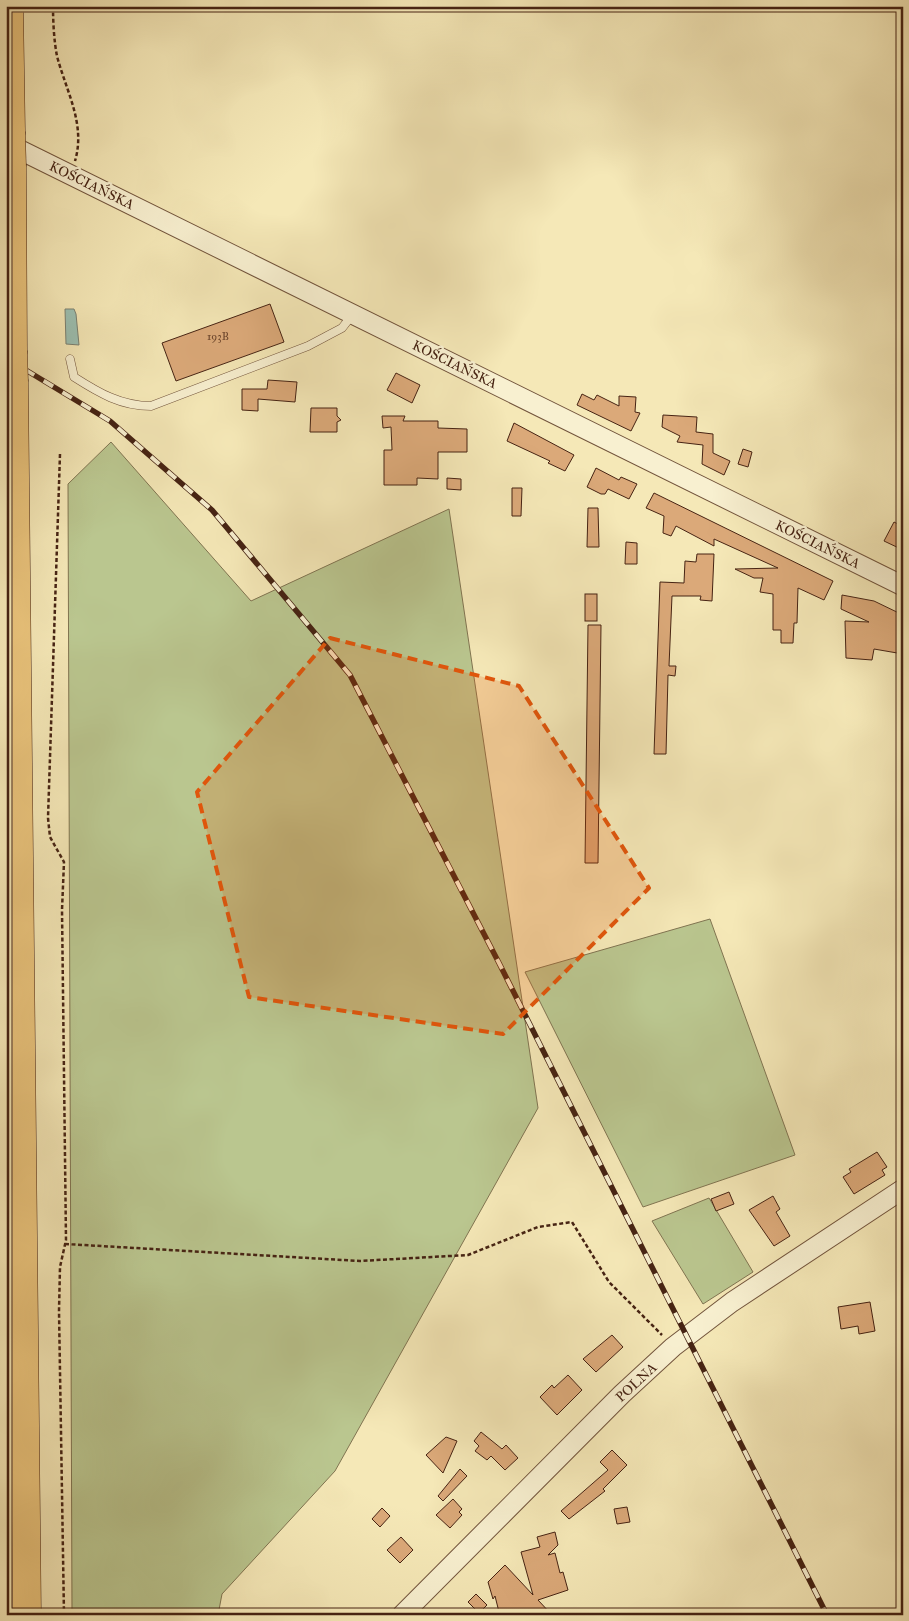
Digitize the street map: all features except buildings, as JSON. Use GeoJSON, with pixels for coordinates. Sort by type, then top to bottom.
{"type":"FeatureCollection","features":[{"type":"Feature","properties":{"kind":"highway"},"geometry":{"type":"LineString","coordinates":[[9,6],[27,1615]]}},
{"type":"Feature","properties":{"kind":"street","name":"KOŚCIAŃSKA"},"geometry":{"type":"LineString","coordinates":[[10,147],[903,586]]}},
{"type":"Feature","properties":{"kind":"street","name":"POLNA"},"geometry":{"type":"LineString","coordinates":[[402,1615],[622,1394],[674,1347],[732,1302],[903,1189]]}},
{"type":"Feature","properties":{"kind":"lane"},"geometry":{"type":"LineString","coordinates":[[70,358],[74,377],[95,390],[133,406],[151,406],[308,346],[342,328],[353,314]]}},
{"type":"Feature","properties":{"kind":"path"},"geometry":{"type":"LineString","coordinates":[[53,6],[56,54],[79,130],[76,159],[68,174]]}},
{"type":"Feature","properties":{"kind":"path"},"geometry":{"type":"LineString","coordinates":[[60,454],[48,818],[50,836],[64,862],[62,910],[66,1244],[60,1267],[59,1311],[64,1615]]}},
{"type":"Feature","properties":{"kind":"path"},"geometry":{"type":"LineString","coordinates":[[66,1244],[360,1261],[468,1255],[538,1227],[572,1222],[610,1282],[674,1347]]}},
{"type":"Feature","properties":{"kind":"highlighted area"},"geometry":{"type":"Polygon","coordinates":[[[330,638],[519,686],[649,888],[503,1034],[249,997],[197,792],[330,638]]]}},
{"type":"Feature","properties":{"kind":"green space"},"geometry":{"type":"Polygon","coordinates":[[[111,442],[251,601],[449,509],[538,1108],[335,1471],[222,1594],[218,1615],[72,1615],[68,484],[111,442]]]}},
{"type":"Feature","properties":{"kind":"green space"},"geometry":{"type":"Polygon","coordinates":[[[710,919],[795,1155],[643,1207],[525,972],[710,919]]]}},
{"type":"Feature","properties":{"kind":"green space"},"geometry":{"type":"Polygon","coordinates":[[[709,1198],[753,1272],[703,1304],[652,1221],[709,1198]]]}},
{"type":"Feature","properties":{"kind":"shaded area"},"geometry":{"type":"Polygon","coordinates":[[[65,309],[74,309],[76,314],[79,345],[66,344],[65,309]]]}},
{"type":"Feature","properties":{"kind":"railway"},"geometry":{"type":"LineString","coordinates":[[6,358],[110,421],[212,510],[350,675],[499,963],[827,1615]]}}]}
